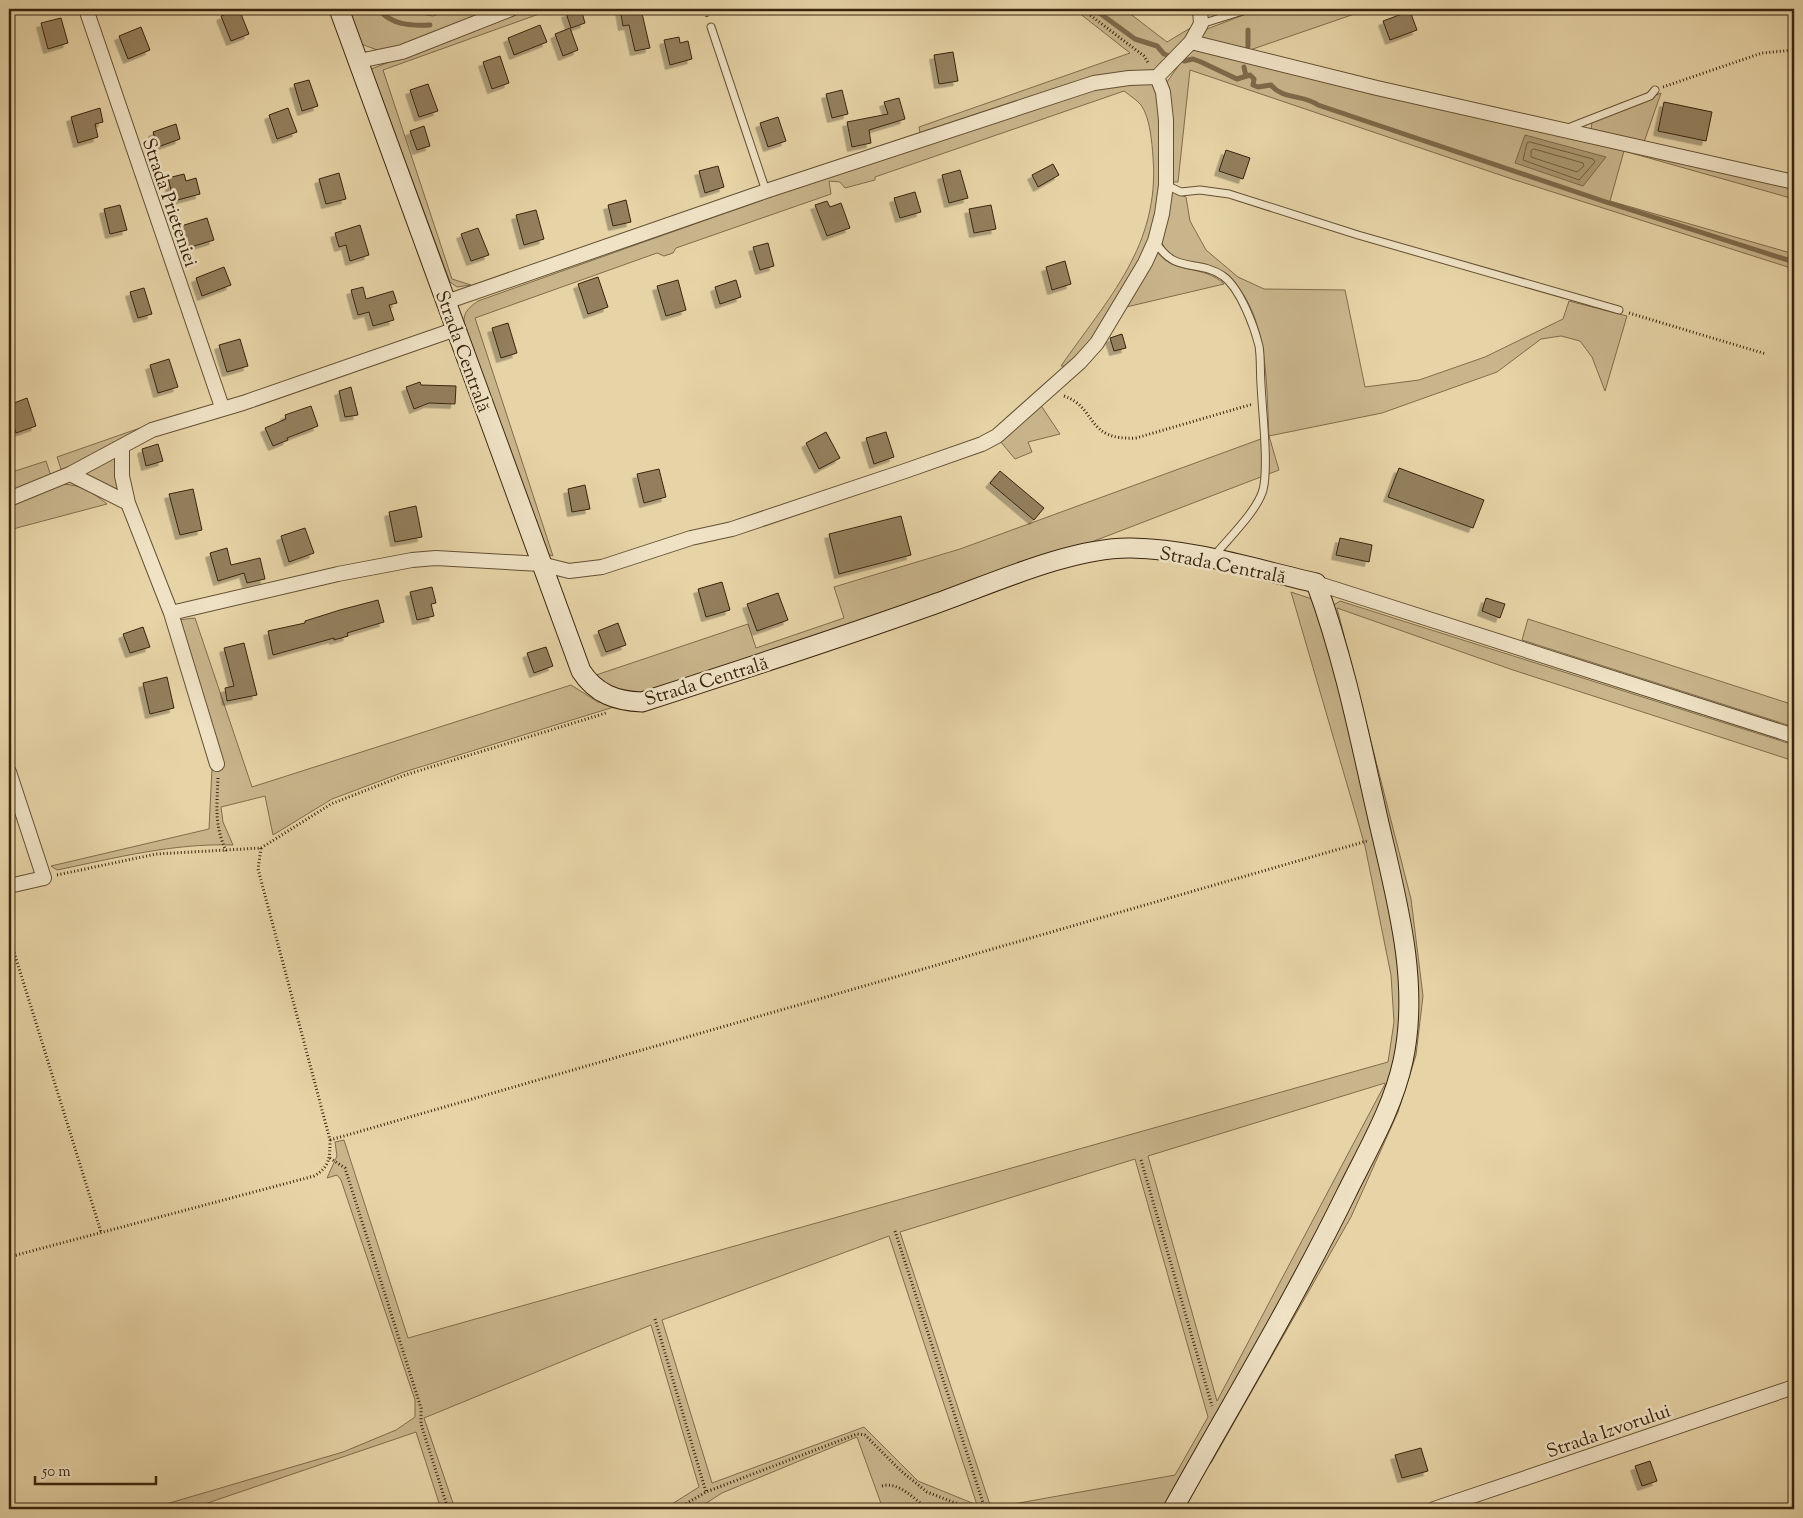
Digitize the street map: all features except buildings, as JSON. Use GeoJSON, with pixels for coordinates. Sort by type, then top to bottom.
{"type":"FeatureCollection","features":[{"type":"Feature","properties":{"kind":"street","name":"Strada Prieteniei"},"geometry":{"type":"LineString","coordinates":[[86,9],[222,407]]}},
{"type":"Feature","properties":{"kind":"street","name":"Strada Centrală"},"geometry":{"type":"LineString","coordinates":[[339,9],[540,564],[582,671],[590,684],[603,694],[622,701],[642,702],[842,637],[1061,559],[1099,551],[1130,548],[1175,551],[1316,583],[1794,736]]}},
{"type":"Feature","properties":{"kind":"street"},"geometry":{"type":"LineString","coordinates":[[359,61],[402,52],[510,9]]}},
{"type":"Feature","properties":{"kind":"street"},"geometry":{"type":"LineString","coordinates":[[446,302],[766,191],[1094,83],[1129,78],[1157,77],[1188,46],[1202,24],[1200,9]]}},
{"type":"Feature","properties":{"kind":"street"},"geometry":{"type":"LineString","coordinates":[[1188,46],[1566,129],[1794,182]]}},
{"type":"Feature","properties":{"kind":"street"},"geometry":{"type":"LineString","coordinates":[[171,613],[338,574],[412,560],[436,558],[540,564],[569,571],[602,567],[691,538],[732,529],[905,472],[982,444],[997,436],[1080,362],[1097,343],[1145,263],[1155,241],[1162,214],[1166,185],[1166,120],[1163,92],[1157,77]]}},
{"type":"Feature","properties":{"kind":"street"},"geometry":{"type":"LineString","coordinates":[[9,499],[70,474],[122,448],[152,430],[222,407],[243,403],[456,329]]}},
{"type":"Feature","properties":{"kind":"street"},"geometry":{"type":"LineString","coordinates":[[122,448],[122,476],[128,503],[171,613],[217,764]]}},
{"type":"Feature","properties":{"kind":"street"},"geometry":{"type":"LineString","coordinates":[[70,474],[128,503]]}},
{"type":"Feature","properties":{"kind":"street"},"geometry":{"type":"LineString","coordinates":[[1173,1509],[1324,1238],[1394,1092],[1402,1062],[1410,1010],[1409,986],[1397,902],[1359,735],[1328,616],[1316,583]]}},
{"type":"Feature","properties":{"kind":"street"},"geometry":{"type":"LineString","coordinates":[[9,772],[44,878],[9,886]]}},
{"type":"Feature","properties":{"kind":"street","name":"Strada Izvorului"},"geometry":{"type":"LineString","coordinates":[[1434,1509],[1794,1387]]}},
{"type":"Feature","properties":{"kind":"lane"},"geometry":{"type":"LineString","coordinates":[[1202,24],[1249,9]]}},
{"type":"Feature","properties":{"kind":"lane"},"geometry":{"type":"LineString","coordinates":[[711,28],[766,191]]}},
{"type":"Feature","properties":{"kind":"lane"},"geometry":{"type":"LineString","coordinates":[[1566,129],[1650,96],[1654,90]]}},
{"type":"Feature","properties":{"kind":"lane"},"geometry":{"type":"LineString","coordinates":[[1166,185],[1180,192],[1200,190],[1229,194],[1358,235],[1619,310]]}},
{"type":"Feature","properties":{"kind":"lane"},"geometry":{"type":"LineString","coordinates":[[1155,241],[1163,255],[1173,261],[1200,267],[1223,276],[1242,299],[1259,346],[1265,465],[1263,490],[1254,508],[1212,559]]}},
{"type":"Feature","properties":{"kind":"path"},"geometry":{"type":"LineString","coordinates":[[1082,9],[1144,56],[1157,77]]}},
{"type":"Feature","properties":{"kind":"path"},"geometry":{"type":"LineString","coordinates":[[1654,90],[1762,53],[1794,50]]}},
{"type":"Feature","properties":{"kind":"path"},"geometry":{"type":"LineString","coordinates":[[1619,310],[1766,354]]}},
{"type":"Feature","properties":{"kind":"path"},"geometry":{"type":"LineString","coordinates":[[1046,391],[1067,396],[1082,406],[1096,427],[1110,437],[1124,439],[1136,438],[1262,402]]}},
{"type":"Feature","properties":{"kind":"path"},"geometry":{"type":"LineString","coordinates":[[44,878],[156,854],[194,850],[226,851],[261,848],[331,804],[405,776],[616,710]]}},
{"type":"Feature","properties":{"kind":"path"},"geometry":{"type":"LineString","coordinates":[[217,764],[216,818],[218,833],[226,851]]}},
{"type":"Feature","properties":{"kind":"path"},"geometry":{"type":"LineString","coordinates":[[330,1140],[1382,836]]}},
{"type":"Feature","properties":{"kind":"path"},"geometry":{"type":"LineString","coordinates":[[9,1257],[314,1176],[324,1170],[330,1158],[330,1140],[258,868],[261,848]]}},
{"type":"Feature","properties":{"kind":"path"},"geometry":{"type":"LineString","coordinates":[[9,936],[101,1232]]}},
{"type":"Feature","properties":{"kind":"path"},"geometry":{"type":"LineString","coordinates":[[330,1158],[345,1168],[421,1408],[421,1424],[448,1509]]}},
{"type":"Feature","properties":{"kind":"path"},"geometry":{"type":"LineString","coordinates":[[1141,1160],[1218,1428]]}},
{"type":"Feature","properties":{"kind":"path"},"geometry":{"type":"LineString","coordinates":[[895,1232],[985,1509]]}},
{"type":"Feature","properties":{"kind":"path"},"geometry":{"type":"LineString","coordinates":[[655,1320],[706,1492]]}},
{"type":"Feature","properties":{"kind":"path"},"geometry":{"type":"LineString","coordinates":[[677,1509],[706,1492],[857,1434],[865,1435],[901,1471],[927,1492],[971,1509]]}},
{"type":"Feature","properties":{"kind":"path"},"geometry":{"type":"LineString","coordinates":[[882,1486],[889,1484],[899,1488],[928,1509]]}},
{"type":"Feature","properties":{"kind":"shaded area"},"geometry":{"type":"Polygon","coordinates":[[[349,9],[390,9],[433,16],[454,9],[496,9],[403,47],[380,51],[361,44],[349,9]]]}},
{"type":"Feature","properties":{"kind":"shaded area"},"geometry":{"type":"Polygon","coordinates":[[[529,9],[553,9],[383,70],[452,279],[471,285],[457,287],[450,282],[371,69],[529,9]]]}},
{"type":"Feature","properties":{"kind":"shaded area"},"geometry":{"type":"Polygon","coordinates":[[[1074,9],[1124,9],[1167,42],[1192,27],[1187,39],[1151,74],[920,133],[919,127],[1130,53],[1074,9]]]}},
{"type":"Feature","properties":{"kind":"shaded area"},"geometry":{"type":"Polygon","coordinates":[[[1259,9],[1369,9],[1250,50],[1199,38],[1207,29],[1259,9]]]}},
{"type":"Feature","properties":{"kind":"shaded area"},"geometry":{"type":"Polygon","coordinates":[[[1194,49],[1794,185],[1794,199],[1624,151],[1610,201],[1794,254],[1794,269],[1512,179],[1190,70],[1178,182],[1170,182],[1167,82],[1188,52],[1194,49]]]}},
{"type":"Feature","properties":{"kind":"shaded area"},"geometry":{"type":"Polygon","coordinates":[[[1115,84],[1151,84],[1159,92],[1163,161],[1159,208],[1143,258],[1131,282],[1102,328],[1070,366],[1061,366],[1113,293],[1139,244],[1148,218],[1153,189],[1153,157],[1150,130],[1147,116],[1141,105],[1124,91],[875,177],[875,180],[845,188],[840,182],[829,181],[831,194],[676,248],[673,253],[664,256],[657,253],[475,318],[553,556],[546,554],[464,322],[466,312],[473,305],[478,301],[804,185],[1090,89],[1115,84]]]}},
{"type":"Feature","properties":{"kind":"shaded area"},"geometry":{"type":"Polygon","coordinates":[[[1661,93],[1643,145],[1591,130],[1592,122],[1661,93]]]}},
{"type":"Feature","properties":{"kind":"shaded area"},"geometry":{"type":"Polygon","coordinates":[[[1169,190],[1186,197],[1190,221],[1206,250],[1238,277],[1264,289],[1345,290],[1365,387],[1419,380],[1485,357],[1563,319],[1569,301],[1627,316],[1605,391],[1592,357],[1580,341],[1561,336],[1541,339],[1497,372],[1382,413],[1269,436],[1265,368],[1262,344],[1256,321],[1247,300],[1234,282],[1216,269],[1178,259],[1168,254],[1161,242],[1169,190]]]}},
{"type":"Feature","properties":{"kind":"shaded area"},"geometry":{"type":"Polygon","coordinates":[[[1156,250],[1162,258],[1170,263],[1207,274],[1224,284],[1122,308],[1156,250]]]}},
{"type":"Feature","properties":{"kind":"shaded area"},"geometry":{"type":"Polygon","coordinates":[[[1040,404],[1060,434],[1028,442],[1032,452],[1015,459],[1000,441],[1040,404]]]}},
{"type":"Feature","properties":{"kind":"shaded area"},"geometry":{"type":"Polygon","coordinates":[[[140,428],[115,445],[62,472],[57,457],[140,428]]]}},
{"type":"Feature","properties":{"kind":"shaded area"},"geometry":{"type":"Polygon","coordinates":[[[1269,436],[1279,470],[1068,551],[644,693],[630,693],[618,690],[596,675],[748,624],[756,648],[844,618],[834,587],[960,549],[1269,436]]]}},
{"type":"Feature","properties":{"kind":"shaded area"},"geometry":{"type":"Polygon","coordinates":[[[117,455],[119,494],[80,475],[117,455]]]}},
{"type":"Feature","properties":{"kind":"shaded area"},"geometry":{"type":"Polygon","coordinates":[[[46,461],[51,476],[9,492],[9,473],[46,461]]]}},
{"type":"Feature","properties":{"kind":"shaded area"},"geometry":{"type":"Polygon","coordinates":[[[62,484],[86,490],[107,504],[9,530],[9,507],[62,484]]]}},
{"type":"Feature","properties":{"kind":"shaded area"},"geometry":{"type":"Polygon","coordinates":[[[1291,592],[1315,600],[1331,642],[1393,903],[1405,1002],[1393,1081],[1361,1154],[1168,1509],[883,1509],[857,1437],[722,1493],[697,1509],[664,1509],[699,1487],[651,1325],[424,1418],[455,1509],[441,1509],[416,1432],[190,1509],[149,1509],[343,1452],[396,1430],[415,1417],[415,1400],[341,1180],[337,1175],[327,1178],[337,1156],[335,1142],[344,1140],[408,1338],[1388,1062],[1394,1022],[1391,975],[1365,846],[1291,592]],[[1385,1084],[1148,1156],[1217,1401],[1385,1084]],[[1135,1159],[900,1232],[991,1508],[1175,1475],[1208,1417],[1135,1159]],[[889,1236],[662,1320],[712,1483],[864,1427],[918,1481],[977,1505],[889,1236]]]}},
{"type":"Feature","properties":{"kind":"shaded area"},"geometry":{"type":"Polygon","coordinates":[[[1340,601],[1794,745],[1794,761],[1513,670],[1337,608],[1411,899],[1423,996],[1416,1055],[1398,1112],[1351,1217],[1211,1463],[1203,1465],[1302,1292],[1413,1036],[1332,606],[1340,601]]]}},
{"type":"Feature","properties":{"kind":"shaded area"},"geometry":{"type":"Polygon","coordinates":[[[195,618],[252,787],[571,685],[598,702],[617,706],[404,772],[332,799],[273,835],[265,796],[221,807],[223,822],[233,845],[188,846],[166,849],[57,870],[51,866],[209,829],[212,768],[178,620],[195,618]]]}},
{"type":"Feature","properties":{"kind":"shaded area"},"geometry":{"type":"Polygon","coordinates":[[[1528,619],[1794,705],[1794,727],[1522,640],[1528,619]]]}},
{"type":"Feature","properties":{"kind":"water"},"geometry":{"type":"Polygon","coordinates":[[[1525,135],[1606,157],[1583,186],[1515,163],[1525,135]]]}},
{"type":"Feature","properties":{"kind":"waterway"},"geometry":{"type":"LineString","coordinates":[[378,9],[395,21],[415,25],[430,25]]}},
{"type":"Feature","properties":{"kind":"waterway"},"geometry":{"type":"LineString","coordinates":[[1094,9],[1135,39],[1157,46],[1164,54],[1184,61],[1193,59],[1237,79],[1250,75],[1254,79],[1253,85],[1258,87],[1271,85],[1281,93],[1306,99],[1318,105],[1603,201],[1794,262]]}},
{"type":"Feature","properties":{"kind":"waterway"},"geometry":{"type":"LineString","coordinates":[[1248,30],[1248,46]]}},
{"type":"Feature","properties":{"kind":"waterway"},"geometry":{"type":"LineString","coordinates":[[1244,67],[1246,76]]}}]}
